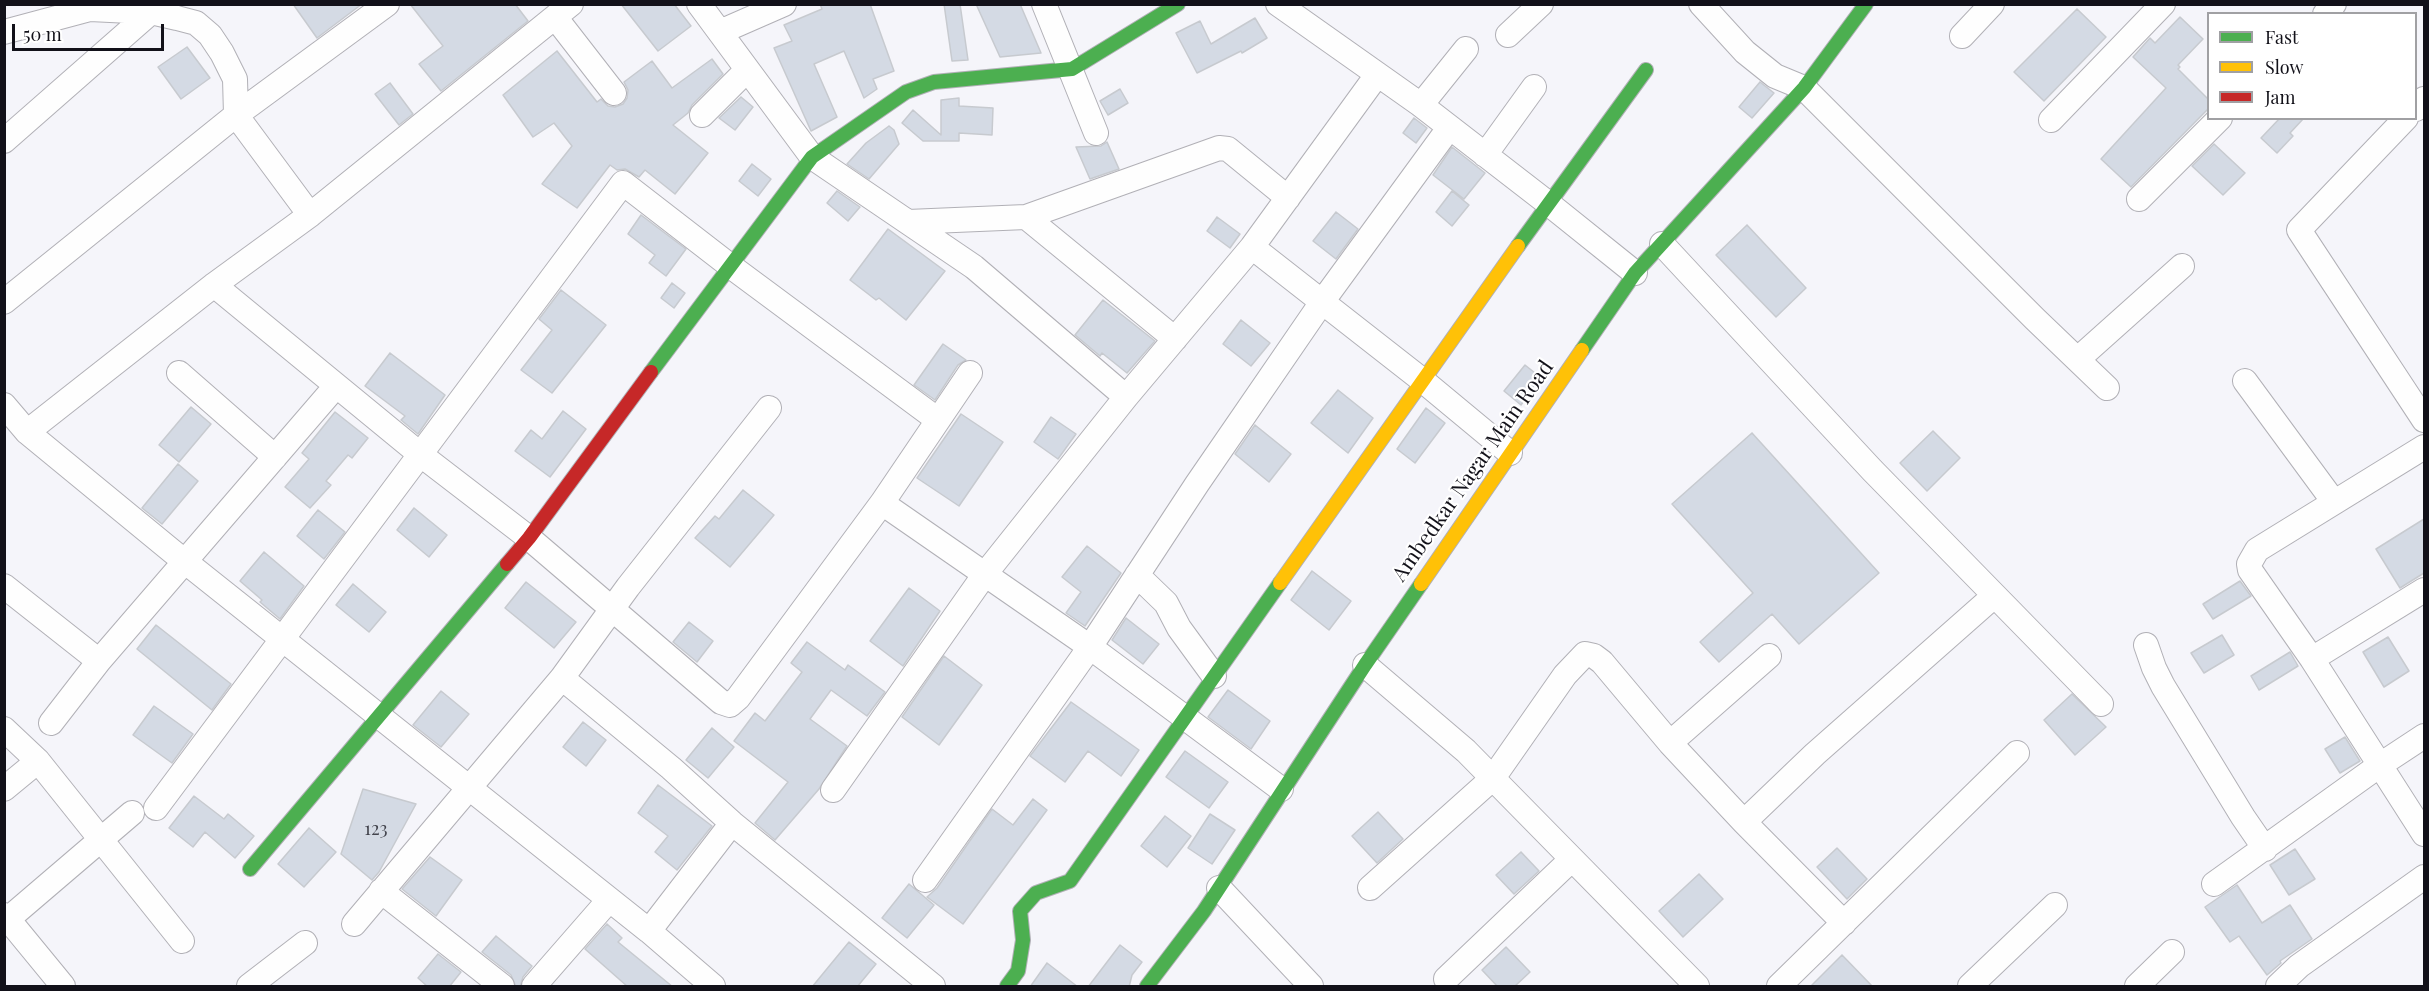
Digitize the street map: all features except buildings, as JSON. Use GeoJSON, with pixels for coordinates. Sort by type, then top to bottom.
{"type":"FeatureCollection","features":[{"type":"Feature","properties":{"kind":"street"},"geometry":{"type":"LineString","coordinates":[[4,302],[361,12],[387,4]]}},
{"type":"Feature","properties":{"kind":"street"},"geometry":{"type":"LineString","coordinates":[[699,4],[812,157],[974,267],[1126,396]]}},
{"type":"Feature","properties":{"kind":"street"},"geometry":{"type":"LineString","coordinates":[[720,32],[784,4]]}},
{"type":"Feature","properties":{"kind":"street"},"geometry":{"type":"LineString","coordinates":[[1044,4],[1096,133]]}},
{"type":"Feature","properties":{"kind":"street"},"geometry":{"type":"LineString","coordinates":[[250,869],[529,538],[729,265],[812,157],[906,92],[934,82],[1072,69],[1178,4]]}},
{"type":"Feature","properties":{"kind":"street"},"geometry":{"type":"LineString","coordinates":[[1278,4],[1421,105],[1635,273]]}},
{"type":"Feature","properties":{"kind":"street"},"geometry":{"type":"LineString","coordinates":[[1508,35],[1541,4]]}},
{"type":"Feature","properties":{"kind":"street"},"geometry":{"type":"LineString","coordinates":[[1701,4],[1745,52],[1775,76],[1804,88],[2108,388]]}},
{"type":"Feature","properties":{"kind":"street","name":"Ambedkar Nagar Main Road"},"geometry":{"type":"LineString","coordinates":[[1147,987],[1219,888],[1281,789],[1635,273],[1804,88],[1866,4]]}},
{"type":"Feature","properties":{"kind":"street"},"geometry":{"type":"LineString","coordinates":[[1962,36],[1992,4]]}},
{"type":"Feature","properties":{"kind":"street"},"geometry":{"type":"LineString","coordinates":[[2051,120],[2163,4]]}},
{"type":"Feature","properties":{"kind":"street"},"geometry":{"type":"LineString","coordinates":[[4,32],[90,9],[151,12],[196,23],[210,35],[235,79],[236,115],[310,215]]}},
{"type":"Feature","properties":{"kind":"street"},"geometry":{"type":"LineString","coordinates":[[27,432],[214,285],[310,215],[563,11],[614,93]]}},
{"type":"Feature","properties":{"kind":"street"},"geometry":{"type":"LineString","coordinates":[[4,141],[151,12]]}},
{"type":"Feature","properties":{"kind":"street"},"geometry":{"type":"LineString","coordinates":[[1421,105],[1466,49]]}},
{"type":"Feature","properties":{"kind":"street"},"geometry":{"type":"LineString","coordinates":[[702,115],[747,70]]}},
{"type":"Feature","properties":{"kind":"street"},"geometry":{"type":"LineString","coordinates":[[1007,987],[1018,971],[1023,940],[1020,910],[1036,892],[1070,881],[1422,380],[1646,70]]}},
{"type":"Feature","properties":{"kind":"street"},"geometry":{"type":"LineString","coordinates":[[833,790],[985,574],[1126,396],[1252,247],[1377,75]]}},
{"type":"Feature","properties":{"kind":"street"},"geometry":{"type":"LineString","coordinates":[[1485,155],[1534,87]]}},
{"type":"Feature","properties":{"kind":"street"},"geometry":{"type":"LineString","coordinates":[[2139,199],[2218,120]]}},
{"type":"Feature","properties":{"kind":"street"},"geometry":{"type":"LineString","coordinates":[[2404,120],[2299,230],[2424,420]]}},
{"type":"Feature","properties":{"kind":"street"},"geometry":{"type":"LineString","coordinates":[[925,880],[1090,648],[1322,302],[1449,128]]}},
{"type":"Feature","properties":{"kind":"street"},"geometry":{"type":"LineString","coordinates":[[908,222],[1026,217],[1219,148],[1228,149],[1288,198]]}},
{"type":"Feature","properties":{"kind":"street"},"geometry":{"type":"LineString","coordinates":[[156,808],[623,183],[938,420]]}},
{"type":"Feature","properties":{"kind":"street"},"geometry":{"type":"LineString","coordinates":[[1026,217],[1175,339]]}},
{"type":"Feature","properties":{"kind":"street"},"geometry":{"type":"LineString","coordinates":[[1662,244],[1872,470],[1994,597],[2102,704]]}},
{"type":"Feature","properties":{"kind":"street"},"geometry":{"type":"LineString","coordinates":[[1252,247],[1422,380],[1510,453]]}},
{"type":"Feature","properties":{"kind":"street"},"geometry":{"type":"LineString","coordinates":[[2078,359],[2182,266]]}},
{"type":"Feature","properties":{"kind":"street"},"geometry":{"type":"LineString","coordinates":[[214,285],[421,455],[529,538],[721,702],[730,705],[738,698],[882,503],[970,373]]}},
{"type":"Feature","properties":{"kind":"street"},"geometry":{"type":"LineString","coordinates":[[179,373],[274,457]]}},
{"type":"Feature","properties":{"kind":"street"},"geometry":{"type":"LineString","coordinates":[[2245,381],[2334,502]]}},
{"type":"Feature","properties":{"kind":"street"},"geometry":{"type":"LineString","coordinates":[[51,723],[99,661],[336,386]]}},
{"type":"Feature","properties":{"kind":"street"},"geometry":{"type":"LineString","coordinates":[[4,405],[27,432],[184,561],[649,931],[714,987]]}},
{"type":"Feature","properties":{"kind":"street"},"geometry":{"type":"LineString","coordinates":[[354,924],[562,678],[613,608],[769,408]]}},
{"type":"Feature","properties":{"kind":"street"},"geometry":{"type":"LineString","coordinates":[[2424,447],[2257,549],[2250,564],[2250,570],[2312,658],[2424,834]]}},
{"type":"Feature","properties":{"kind":"street"},"geometry":{"type":"LineString","coordinates":[[882,503],[1090,648],[1281,789]]}},
{"type":"Feature","properties":{"kind":"street"},"geometry":{"type":"LineString","coordinates":[[1137,575],[1166,603],[1179,628],[1214,676]]}},
{"type":"Feature","properties":{"kind":"street"},"geometry":{"type":"LineString","coordinates":[[4,586],[99,661]]}},
{"type":"Feature","properties":{"kind":"street"},"geometry":{"type":"LineString","coordinates":[[2312,658],[2424,590]]}},
{"type":"Feature","properties":{"kind":"street"},"geometry":{"type":"LineString","coordinates":[[1744,822],[1815,754],[1994,597]]}},
{"type":"Feature","properties":{"kind":"street"},"geometry":{"type":"LineString","coordinates":[[2146,645],[2163,686],[2265,849]]}},
{"type":"Feature","properties":{"kind":"street"},"geometry":{"type":"LineString","coordinates":[[1370,888],[1493,778],[1565,675],[1585,654],[1594,656],[1602,662],[1670,742],[1744,822],[1844,923]]}},
{"type":"Feature","properties":{"kind":"street"},"geometry":{"type":"LineString","coordinates":[[1670,742],[1769,656]]}},
{"type":"Feature","properties":{"kind":"street"},"geometry":{"type":"LineString","coordinates":[[1365,665],[1466,751],[1697,987]]}},
{"type":"Feature","properties":{"kind":"street"},"geometry":{"type":"LineString","coordinates":[[562,678],[671,768],[732,823],[933,987]]}},
{"type":"Feature","properties":{"kind":"street"},"geometry":{"type":"LineString","coordinates":[[4,729],[38,761],[182,941]]}},
{"type":"Feature","properties":{"kind":"street"},"geometry":{"type":"LineString","coordinates":[[2214,884],[2424,736]]}},
{"type":"Feature","properties":{"kind":"street"},"geometry":{"type":"LineString","coordinates":[[1779,987],[2017,753]]}},
{"type":"Feature","properties":{"kind":"street"},"geometry":{"type":"LineString","coordinates":[[4,789],[38,761]]}},
{"type":"Feature","properties":{"kind":"street"},"geometry":{"type":"LineString","coordinates":[[63,987],[6,917],[132,813]]}},
{"type":"Feature","properties":{"kind":"street"},"geometry":{"type":"LineString","coordinates":[[649,931],[732,823]]}},
{"type":"Feature","properties":{"kind":"street"},"geometry":{"type":"LineString","coordinates":[[1446,979],[1572,859]]}},
{"type":"Feature","properties":{"kind":"street"},"geometry":{"type":"LineString","coordinates":[[2278,987],[2299,966],[2424,877]]}},
{"type":"Feature","properties":{"kind":"street"},"geometry":{"type":"LineString","coordinates":[[1219,888],[1311,987]]}},
{"type":"Feature","properties":{"kind":"street"},"geometry":{"type":"LineString","coordinates":[[381,891],[502,987]]}},
{"type":"Feature","properties":{"kind":"street"},"geometry":{"type":"LineString","coordinates":[[534,987],[609,900]]}},
{"type":"Feature","properties":{"kind":"street"},"geometry":{"type":"LineString","coordinates":[[1970,987],[2055,905]]}},
{"type":"Feature","properties":{"kind":"street"},"geometry":{"type":"LineString","coordinates":[[249,987],[306,943]]}},
{"type":"Feature","properties":{"kind":"street"},"geometry":{"type":"LineString","coordinates":[[2137,987],[2172,952]]}},
{"type":"Feature","properties":{"kind":"traffic: fast"},"geometry":{"type":"LineString","coordinates":[[651,372],[812,157],[906,92],[934,82],[1072,69],[1178,4]]}},
{"type":"Feature","properties":{"kind":"traffic: fast"},"geometry":{"type":"LineString","coordinates":[[1582,350],[1635,273],[1804,88],[1866,4]]}},
{"type":"Feature","properties":{"kind":"traffic: fast"},"geometry":{"type":"LineString","coordinates":[[1518,246],[1646,70]]}},
{"type":"Feature","properties":{"kind":"traffic: fast"},"geometry":{"type":"LineString","coordinates":[[250,869],[507,564]]}},
{"type":"Feature","properties":{"kind":"traffic: fast"},"geometry":{"type":"LineString","coordinates":[[1007,986],[1018,971],[1023,940],[1020,911],[1036,893],[1070,881],[1280,583]]}},
{"type":"Feature","properties":{"kind":"traffic: fast"},"geometry":{"type":"LineString","coordinates":[[1147,986],[1204,911],[1365,665],[1421,584]]}},
{"type":"Feature","properties":{"kind":"traffic: slow"},"geometry":{"type":"LineString","coordinates":[[1280,583],[1518,246]]}},
{"type":"Feature","properties":{"kind":"traffic: slow"},"geometry":{"type":"LineString","coordinates":[[1421,584],[1582,350]]}},
{"type":"Feature","properties":{"kind":"traffic: jam"},"geometry":{"type":"LineString","coordinates":[[507,564],[529,538],[651,372]]}}]}
